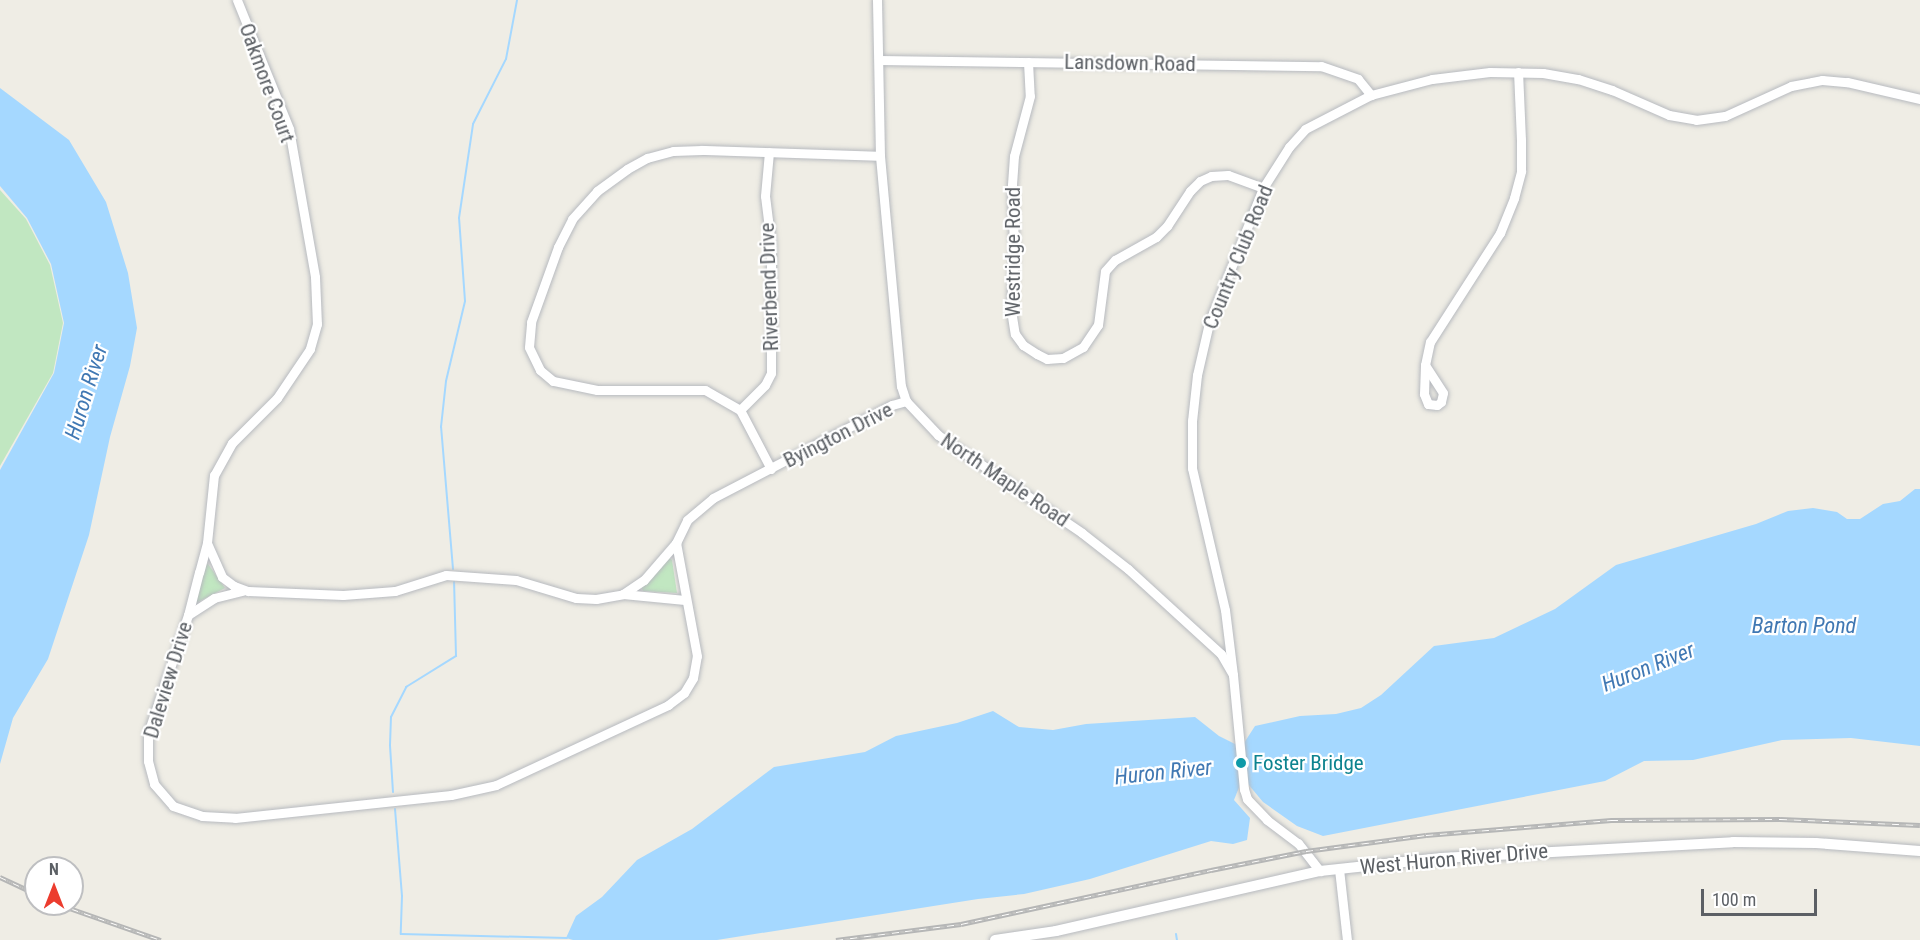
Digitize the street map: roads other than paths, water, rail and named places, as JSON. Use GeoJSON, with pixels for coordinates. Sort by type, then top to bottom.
{"type":"FeatureCollection","features":[{"type":"Feature","properties":{"kind":"street","name":"Oakmore Court"},"geometry":{"type":"LineString","coordinates":[[237,0],[289,129],[301,202]]}},
{"type":"Feature","properties":{"kind":"street"},"geometry":{"type":"LineString","coordinates":[[877,0],[880,156],[901,386],[906,401]]}},
{"type":"Feature","properties":{"kind":"street","name":"Lansdown Road"},"geometry":{"type":"LineString","coordinates":[[879,60],[1321,66],[1358,79],[1371,95]]}},
{"type":"Feature","properties":{"kind":"street","name":"Westridge Road"},"geometry":{"type":"LineString","coordinates":[[1028,62],[1030,96],[1014,156],[1014,249],[1011,310],[1015,334],[1023,345],[1037,354],[1047,359],[1063,358],[1083,347],[1098,325],[1105,272],[1115,260],[1156,237],[1167,226],[1190,191],[1200,181],[1210,176],[1228,175],[1263,188]]}},
{"type":"Feature","properties":{"kind":"street","name":"Country Club Road"},"geometry":{"type":"LineString","coordinates":[[1233,675],[1225,610],[1192,468],[1192,421],[1197,375],[1209,323],[1263,188],[1289,147],[1305,129],[1371,95],[1432,79],[1490,72],[1518,72],[1578,79],[1612,90],[1669,115],[1696,120],[1725,116],[1791,86],[1822,80],[1846,82],[1920,99]]}},
{"type":"Feature","properties":{"kind":"street"},"geometry":{"type":"LineString","coordinates":[[1425,365],[1430,342],[1500,233],[1514,198],[1521,171],[1518,72]]}},
{"type":"Feature","properties":{"kind":"street"},"geometry":{"type":"LineString","coordinates":[[771,469],[740,410],[705,390],[597,390],[553,381],[540,370],[529,347],[531,322],[558,247],[572,219],[597,191],[627,169],[647,158],[673,151],[880,156]]}},
{"type":"Feature","properties":{"kind":"street","name":"Riverbend Drive"},"geometry":{"type":"LineString","coordinates":[[740,410],[765,385],[771,373],[771,244],[765,196],[769,152]]}},
{"type":"Feature","properties":{"kind":"street","name":"Daleview Drive"},"geometry":{"type":"LineString","coordinates":[[301,202],[318,302],[317,324],[310,350],[277,398],[249,424],[221,460],[211,490],[207,543],[188,615],[148,733],[148,761],[154,784],[173,806],[202,816],[235,818],[450,795],[496,784],[668,705],[684,693],[693,678],[697,656],[676,543]]}},
{"type":"Feature","properties":{"kind":"street","name":"Byington Drive"},"geometry":{"type":"LineString","coordinates":[[622,594],[644,580],[676,543],[687,520],[700,506],[892,405],[906,401]]}},
{"type":"Feature","properties":{"kind":"street","name":"North Maple Road"},"geometry":{"type":"LineString","coordinates":[[906,401],[938,435],[1082,533],[1128,569],[1221,654],[1233,675],[1244,789],[1254,808],[1298,843],[1320,871]]}},
{"type":"Feature","properties":{"kind":"street"},"geometry":{"type":"LineString","coordinates":[[207,543],[222,577],[234,586],[248,591]]}},
{"type":"Feature","properties":{"kind":"street"},"geometry":{"type":"LineString","coordinates":[[188,615],[214,598],[232,592],[343,595],[395,591],[446,575],[516,580],[576,598],[596,599],[622,594],[685,600]]}},
{"type":"Feature","properties":{"kind":"street","name":"West Huron River Drive"},"geometry":{"type":"LineString","coordinates":[[995,940],[1056,931],[1320,871],[1339,869],[1544,851],[1733,842],[1843,845],[1920,851]]}},
{"type":"Feature","properties":{"kind":"street"},"geometry":{"type":"LineString","coordinates":[[1339,869],[1347,940]]}},
{"type":"Feature","properties":{"kind":"street"},"geometry":{"type":"LineString","coordinates":[[1043,940],[1056,931]]}},
{"type":"Feature","properties":{"kind":"water","name":"Huron River"},"geometry":{"type":"Polygon","coordinates":[[[0,88],[69,140],[106,202],[128,273],[137,328],[89,535],[48,659],[13,718],[0,764],[0,470],[54,373],[64,323],[51,264],[27,218],[0,186],[0,88]]]}},
{"type":"Feature","properties":{"kind":"water","name":"Barton Pond"},"geometry":{"type":"Polygon","coordinates":[[[1915,489],[1920,489],[1920,746],[1851,738],[1782,740],[1693,760],[1644,761],[1605,781],[1323,836],[1297,826],[1263,802],[1248,784],[1240,785],[1234,800],[1250,818],[1247,840],[1233,844],[1211,841],[1090,879],[1024,894],[978,899],[717,940],[573,940],[566,938],[576,916],[602,897],[637,860],[692,829],[774,767],[865,752],[896,736],[957,723],[993,711],[1019,727],[1053,730],[1086,724],[1195,717],[1219,736],[1235,744],[1244,743],[1255,726],[1300,716],[1336,714],[1361,708],[1381,695],[1434,646],[1494,638],[1555,609],[1616,565],[1756,524],[1788,511],[1813,508],[1837,512],[1847,519],[1860,519],[1883,504],[1900,501],[1915,489]]]}},
{"type":"Feature","properties":{"kind":"waterway"},"geometry":{"type":"LineString","coordinates":[[453,569],[441,427],[446,381],[465,301],[459,218],[473,124],[506,59],[517,0]]}},
{"type":"Feature","properties":{"kind":"waterway"},"geometry":{"type":"LineString","coordinates":[[393,792],[391,717],[406,687],[456,656],[454,582]]}},
{"type":"Feature","properties":{"kind":"waterway"},"geometry":{"type":"LineString","coordinates":[[395,809],[402,896],[401,934],[567,938]]}},
{"type":"Feature","properties":{"kind":"waterway"},"geometry":{"type":"LineString","coordinates":[[1176,934],[1177,940]]}},
{"type":"Feature","properties":{"kind":"railway"},"geometry":{"type":"LineString","coordinates":[[836,940],[961,924],[1306,851],[1426,835],[1611,820],[1780,819],[1920,825]]}},
{"type":"Feature","properties":{"kind":"railway"},"geometry":{"type":"LineString","coordinates":[[0,877],[24,888]]}},
{"type":"Feature","properties":{"kind":"railway"},"geometry":{"type":"LineString","coordinates":[[84,913],[161,940]]}},
{"type":"Feature","properties":{"kind":"place","name":"Foster Bridge"},"geometry":{"type":"Point","coordinates":[1241,763]}}]}
